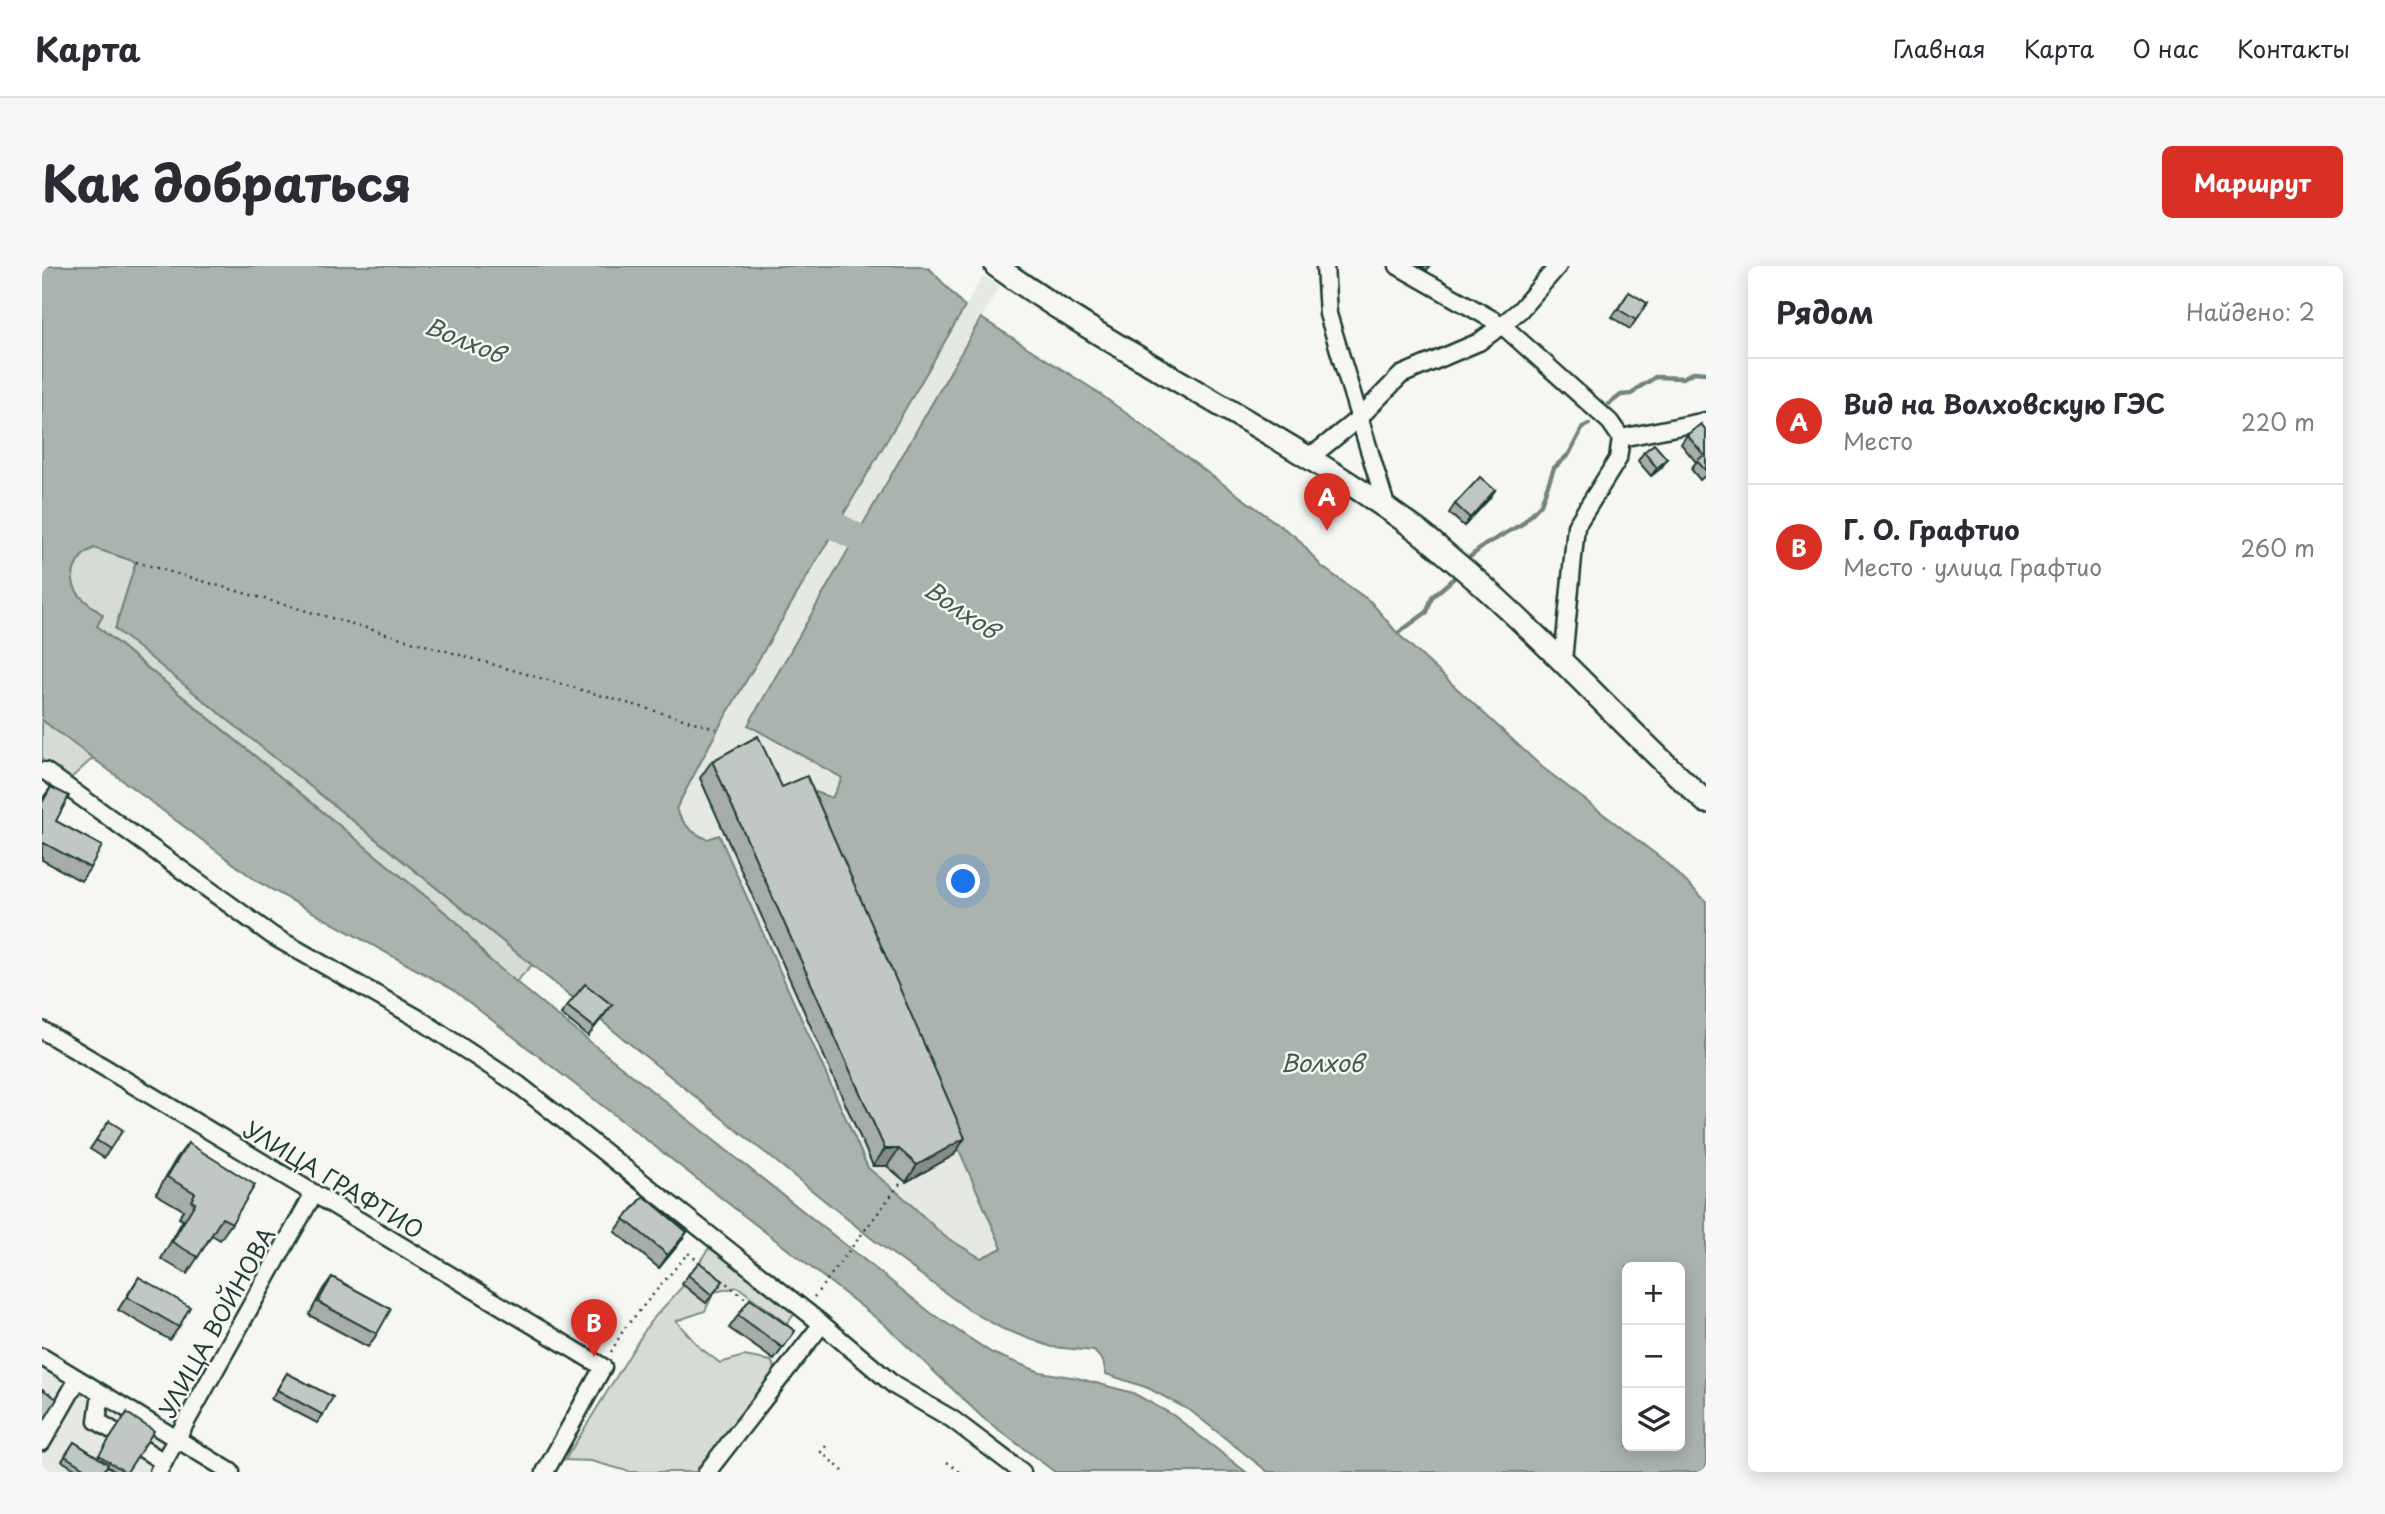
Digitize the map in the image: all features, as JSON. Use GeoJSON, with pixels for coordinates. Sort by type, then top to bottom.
{"type":"FeatureCollection","features":[{"type":"Feature","properties":{"kind":"main road"},"geometry":{"type":"LineString","coordinates":[[996,266],[1146,363],[1344,478],[1419,532],[1512,611],[1650,750],[1706,802]]}},
{"type":"Feature","properties":{"kind":"street"},"geometry":{"type":"LineString","coordinates":[[1325,266],[1328,314],[1387,509]]}},
{"type":"Feature","properties":{"kind":"street"},"geometry":{"type":"LineString","coordinates":[[1398,266],[1502,325],[1610,422],[1621,438],[1618,459],[1576,526],[1563,661]]}},
{"type":"Feature","properties":{"kind":"street"},"geometry":{"type":"LineString","coordinates":[[1304,456],[1318,451],[1359,418],[1401,375],[1479,342],[1502,325],[1520,310],[1558,266]]}},
{"type":"Feature","properties":{"kind":"street"},"geometry":{"type":"LineString","coordinates":[[1621,438],[1706,421]]}},
{"type":"Feature","properties":{"kind":"street"},"geometry":{"type":"LineString","coordinates":[[42,771],[273,936],[419,1019],[519,1085],[822,1324],[895,1386],[952,1419],[1022,1472]]}},
{"type":"Feature","properties":{"kind":"street","name":"УЛИЦА ГРАФТИО"},"geometry":{"type":"LineString","coordinates":[[42,1030],[603,1367]]}},
{"type":"Feature","properties":{"kind":"street","name":"УЛИЦА ВОЙНОВА"},"geometry":{"type":"LineString","coordinates":[[161,1467],[314,1193]]}},
{"type":"Feature","properties":{"kind":"street"},"geometry":{"type":"LineString","coordinates":[[707,1472],[822,1324]]}},
{"type":"Feature","properties":{"kind":"street"},"geometry":{"type":"LineString","coordinates":[[42,1357],[231,1472]]}},
{"type":"Feature","properties":{"kind":"street"},"geometry":{"type":"LineString","coordinates":[[545,1472],[603,1367]]}},
{"type":"Feature","properties":{"kind":"street"},"geometry":{"type":"LineString","coordinates":[[42,1442],[78,1379]]}},
{"type":"Feature","properties":{"kind":"street"},"geometry":{"type":"LineString","coordinates":[[102,1393],[97,1421],[161,1467]]}},
{"type":"Feature","properties":{"kind":"path"},"geometry":{"type":"LineString","coordinates":[[136,562],[718,729]]}},
{"type":"Feature","properties":{"kind":"path"},"geometry":{"type":"LineString","coordinates":[[804,1311],[903,1180]]}},
{"type":"Feature","properties":{"kind":"path"},"geometry":{"type":"LineString","coordinates":[[603,1367],[624,1329],[688,1253],[752,1304]]}},
{"type":"Feature","properties":{"kind":"path"},"geometry":{"type":"LineString","coordinates":[[826,1446],[821,1452],[844,1472]]}},
{"type":"Feature","properties":{"kind":"path"},"geometry":{"type":"LineString","coordinates":[[947,1462],[960,1472]]}},
{"type":"Feature","properties":{"kind":"shaded area"},"geometry":{"type":"Polygon","coordinates":[[[983,276],[1000,286],[748,725],[842,778],[832,798],[806,798],[1002,1248],[982,1258],[944,1236],[868,1168],[719,836],[708,839],[697,836],[682,822],[676,809],[718,729],[983,276]]]}},
{"type":"Feature","properties":{"kind":"shaded area"},"geometry":{"type":"Polygon","coordinates":[[[94,548],[136,562],[115,629],[532,965],[516,982],[487,958],[458,923],[97,626],[103,615],[80,596],[73,582],[78,562],[94,548]]]}},
{"type":"Feature","properties":{"kind":"shaded area"},"geometry":{"type":"Polygon","coordinates":[[[42,720],[93,758],[70,779],[42,771],[42,720]]]}},
{"type":"Feature","properties":{"kind":"shaded area"},"geometry":{"type":"Polygon","coordinates":[[[709,1248],[768,1288],[795,1313],[787,1324],[738,1287],[714,1292],[705,1311],[676,1321],[699,1347],[720,1363],[744,1356],[771,1361],[776,1370],[701,1472],[631,1472],[591,1461],[565,1460],[650,1322],[683,1286],[709,1248]]]}},
{"type":"Feature","properties":{"kind":"shaded area"},"geometry":{"type":"Polygon","coordinates":[[[42,1370],[164,1443],[146,1472],[42,1472],[42,1370]]]}},
{"type":"Feature","properties":{"kind":"water","name":"Волхов"},"geometry":{"type":"Polygon","coordinates":[[[42,266],[920,266],[930,269],[965,307],[718,729],[676,809],[685,824],[697,834],[708,839],[719,835],[868,1168],[944,1236],[981,1258],[1002,1248],[805,798],[816,792],[832,798],[842,778],[748,725],[981,318],[1093,389],[1297,538],[1321,566],[1371,602],[1398,634],[1542,767],[1662,859],[1706,901],[1706,1472],[1268,1472],[1191,1411],[1148,1388],[1106,1374],[1103,1361],[1094,1351],[1052,1347],[1003,1329],[969,1310],[871,1238],[115,629],[136,562],[94,548],[78,562],[73,582],[80,596],[103,615],[97,626],[458,923],[487,958],[554,1013],[931,1313],[992,1353],[1040,1372],[1077,1378],[1133,1393],[1173,1415],[1246,1472],[1055,1472],[983,1418],[884,1324],[452,989],[258,882],[42,720],[42,266]]]}},
{"type":"Feature","properties":{"kind":"building"},"geometry":{"type":"Polygon","coordinates":[[[1629,292],[1647,303],[1636,320],[1618,309],[1629,292]]]}},
{"type":"Feature","properties":{"kind":"building"},"geometry":{"type":"Polygon","coordinates":[[[1701,424],[1706,430],[1706,471],[1697,461],[1704,455],[1687,435],[1701,424]]]}},
{"type":"Feature","properties":{"kind":"building"},"geometry":{"type":"Polygon","coordinates":[[[1654,444],[1667,459],[1657,468],[1644,452],[1654,444]]]}},
{"type":"Feature","properties":{"kind":"building"},"geometry":{"type":"Polygon","coordinates":[[[1480,477],[1495,490],[1470,518],[1455,504],[1480,477]]]}},
{"type":"Feature","properties":{"kind":"building"},"geometry":{"type":"Polygon","coordinates":[[[758,736],[782,787],[807,776],[965,1138],[917,1165],[899,1149],[885,1149],[712,761],[758,736]]]}},
{"type":"Feature","properties":{"kind":"building"},"geometry":{"type":"Polygon","coordinates":[[[51,787],[69,796],[56,821],[102,846],[90,868],[44,843],[42,847],[42,803],[51,787]]]}},
{"type":"Feature","properties":{"kind":"building"},"geometry":{"type":"Polygon","coordinates":[[[585,984],[612,1005],[594,1027],[567,1006],[585,984]]]}},
{"type":"Feature","properties":{"kind":"building"},"geometry":{"type":"Polygon","coordinates":[[[109,1121],[123,1130],[110,1149],[96,1140],[109,1121]]]}},
{"type":"Feature","properties":{"kind":"building"},"geometry":{"type":"Polygon","coordinates":[[[188,1143],[255,1185],[232,1223],[222,1218],[198,1257],[172,1242],[195,1203],[191,1201],[195,1193],[167,1177],[188,1143]]]}},
{"type":"Feature","properties":{"kind":"building"},"geometry":{"type":"Polygon","coordinates":[[[644,1196],[687,1232],[668,1255],[624,1219],[644,1196]]]}},
{"type":"Feature","properties":{"kind":"building"},"geometry":{"type":"Polygon","coordinates":[[[699,1262],[723,1281],[712,1295],[688,1275],[699,1262]]]}},
{"type":"Feature","properties":{"kind":"building"},"geometry":{"type":"Polygon","coordinates":[[[139,1277],[190,1307],[179,1327],[127,1297],[139,1277]]]}},
{"type":"Feature","properties":{"kind":"building"},"geometry":{"type":"Polygon","coordinates":[[[332,1277],[391,1309],[377,1334],[318,1302],[332,1277]]]}},
{"type":"Feature","properties":{"kind":"building"},"geometry":{"type":"Polygon","coordinates":[[[750,1299],[795,1331],[783,1348],[738,1315],[750,1299]]]}},
{"type":"Feature","properties":{"kind":"building"},"geometry":{"type":"Polygon","coordinates":[[[287,1373],[333,1397],[323,1415],[277,1390],[287,1373]]]}},
{"type":"Feature","properties":{"kind":"building"},"geometry":{"type":"Polygon","coordinates":[[[42,1389],[57,1399],[42,1423],[42,1389]]]}},
{"type":"Feature","properties":{"kind":"building"},"geometry":{"type":"Polygon","coordinates":[[[127,1413],[154,1431],[125,1472],[99,1455],[127,1413]]]}},
{"type":"Feature","properties":{"kind":"building"},"geometry":{"type":"Polygon","coordinates":[[[74,1442],[108,1464],[103,1472],[90,1472],[65,1456],[74,1442]]]}},
{"type":"Feature","properties":{"kind":"waterway"},"geometry":{"type":"LineString","coordinates":[[1609,404],[1621,395],[1632,394],[1655,377],[1683,378],[1694,372],[1706,373]]}},
{"type":"Feature","properties":{"kind":"waterway"},"geometry":{"type":"LineString","coordinates":[[1471,556],[1522,524],[1541,504],[1554,468],[1569,454],[1583,427],[1589,424]]}},
{"type":"Feature","properties":{"kind":"waterway","name":"Волхов"},"geometry":{"type":"LineString","coordinates":[[804,509],[862,540],[886,557]]}},
{"type":"Feature","properties":{"kind":"waterway"},"geometry":{"type":"LineString","coordinates":[[1398,633],[1427,612],[1432,597],[1453,579]]}},
{"type":"Feature","properties":{"kind":"place","name":"Вид на Волховскую ГЭС"},"geometry":{"type":"Point","coordinates":[1327,531]}},
{"type":"Feature","properties":{"kind":"place","name":"Г. О. Графтио"},"geometry":{"type":"Point","coordinates":[594,1357]}}]}
